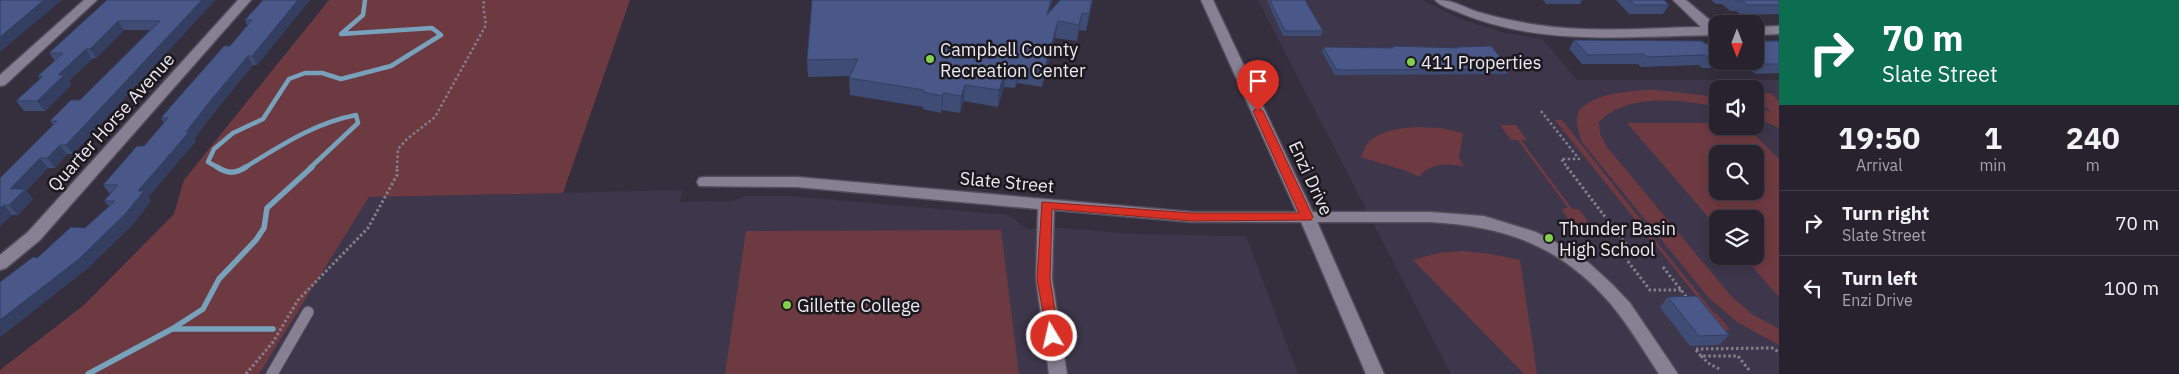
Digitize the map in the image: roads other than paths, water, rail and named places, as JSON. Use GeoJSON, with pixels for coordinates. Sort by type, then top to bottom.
{"type":"FeatureCollection","features":[{"type":"Feature","properties":{"kind":"street"},"geometry":{"type":"LineString","coordinates":[[0,82],[91,0]]}},
{"type":"Feature","properties":{"kind":"street","name":"Quarter Horse Avenue"},"geometry":{"type":"LineString","coordinates":[[0,264],[34,236],[245,0]]}},
{"type":"Feature","properties":{"kind":"street","name":"Enzi Drive"},"geometry":{"type":"LineString","coordinates":[[1207,0],[1307,217],[1375,374]]}},
{"type":"Feature","properties":{"kind":"street"},"geometry":{"type":"LineString","coordinates":[[1441,0],[1482,18],[1518,27],[1554,31],[1709,31]]}},
{"type":"Feature","properties":{"kind":"street"},"geometry":{"type":"LineString","coordinates":[[1679,0],[1709,26]]}},
{"type":"Feature","properties":{"kind":"street"},"geometry":{"type":"LineString","coordinates":[[1764,30],[1779,30]]}},
{"type":"Feature","properties":{"kind":"street","name":"Slate Street"},"geometry":{"type":"LineString","coordinates":[[704,182],[797,182],[1192,217],[1430,217],[1469,219],[1502,226],[1540,240],[1579,264],[1606,288],[1632,320],[1669,374]]}},
{"type":"Feature","properties":{"kind":"street"},"geometry":{"type":"LineString","coordinates":[[1046,204],[1044,279],[1058,374]]}},
{"type":"Feature","properties":{"kind":"lane"},"geometry":{"type":"LineString","coordinates":[[272,374],[308,312]]}},
{"type":"Feature","properties":{"kind":"waterway"},"geometry":{"type":"LineString","coordinates":[[219,168],[208,162],[214,149],[233,133],[263,119],[289,79],[305,73],[322,73],[341,79],[391,66],[441,35],[432,28],[341,34],[363,15],[365,0]]}},
{"type":"Feature","properties":{"kind":"waterway"},"geometry":{"type":"LineString","coordinates":[[244,168],[312,129],[356,115],[358,123],[310,168]]}},
{"type":"Feature","properties":{"kind":"waterway"},"geometry":{"type":"LineString","coordinates":[[88,374],[172,329],[203,309],[219,279],[256,240],[264,228],[267,208],[312,167]]}},
{"type":"Feature","properties":{"kind":"waterway"},"geometry":{"type":"LineString","coordinates":[[219,168],[232,172],[244,168]]}},
{"type":"Feature","properties":{"kind":"waterway"},"geometry":{"type":"LineString","coordinates":[[173,329],[273,329]]}},
{"type":"Feature","properties":{"kind":"place","name":"Campbell County Recreation Center"},"geometry":{"type":"Point","coordinates":[930,59]}},
{"type":"Feature","properties":{"kind":"place","name":"411 Properties"},"geometry":{"type":"Point","coordinates":[1411,62]}},
{"type":"Feature","properties":{"kind":"place","name":"Thunder Basin High School"},"geometry":{"type":"Point","coordinates":[1549,238]}},
{"type":"Feature","properties":{"kind":"place","name":"Gillette College"},"geometry":{"type":"Point","coordinates":[787,305]}}]}
